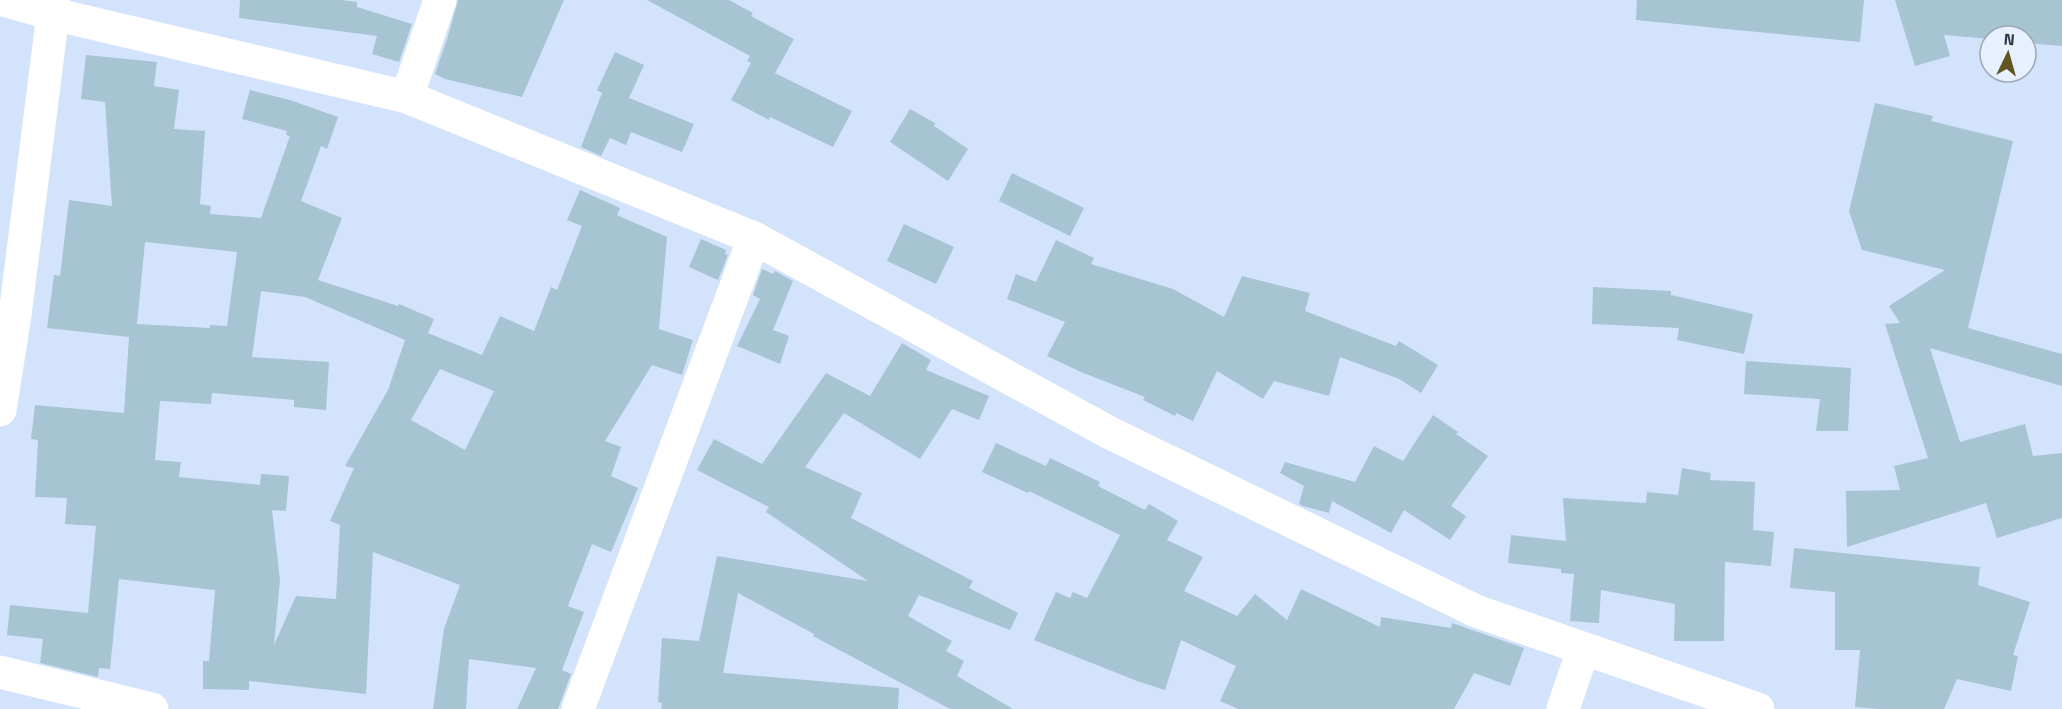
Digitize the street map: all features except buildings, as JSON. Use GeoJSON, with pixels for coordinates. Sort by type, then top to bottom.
{"type":"FeatureCollection","features":[{"type":"Feature","properties":{"kind":"street"},"geometry":{"type":"LineString","coordinates":[[3,0],[53,7],[407,97],[754,238],[1110,433],[1476,611],[1758,709]]}},
{"type":"Feature","properties":{"kind":"street"},"geometry":{"type":"LineString","coordinates":[[407,97],[440,0]]}},
{"type":"Feature","properties":{"kind":"street"},"geometry":{"type":"LineString","coordinates":[[1,399],[15,315],[53,7]]}},
{"type":"Feature","properties":{"kind":"street"},"geometry":{"type":"LineString","coordinates":[[578,709],[754,238]]}},
{"type":"Feature","properties":{"kind":"street"},"geometry":{"type":"LineString","coordinates":[[1563,709],[1583,650]]}},
{"type":"Feature","properties":{"kind":"street"},"geometry":{"type":"LineString","coordinates":[[0,672],[152,709]]}}]}
